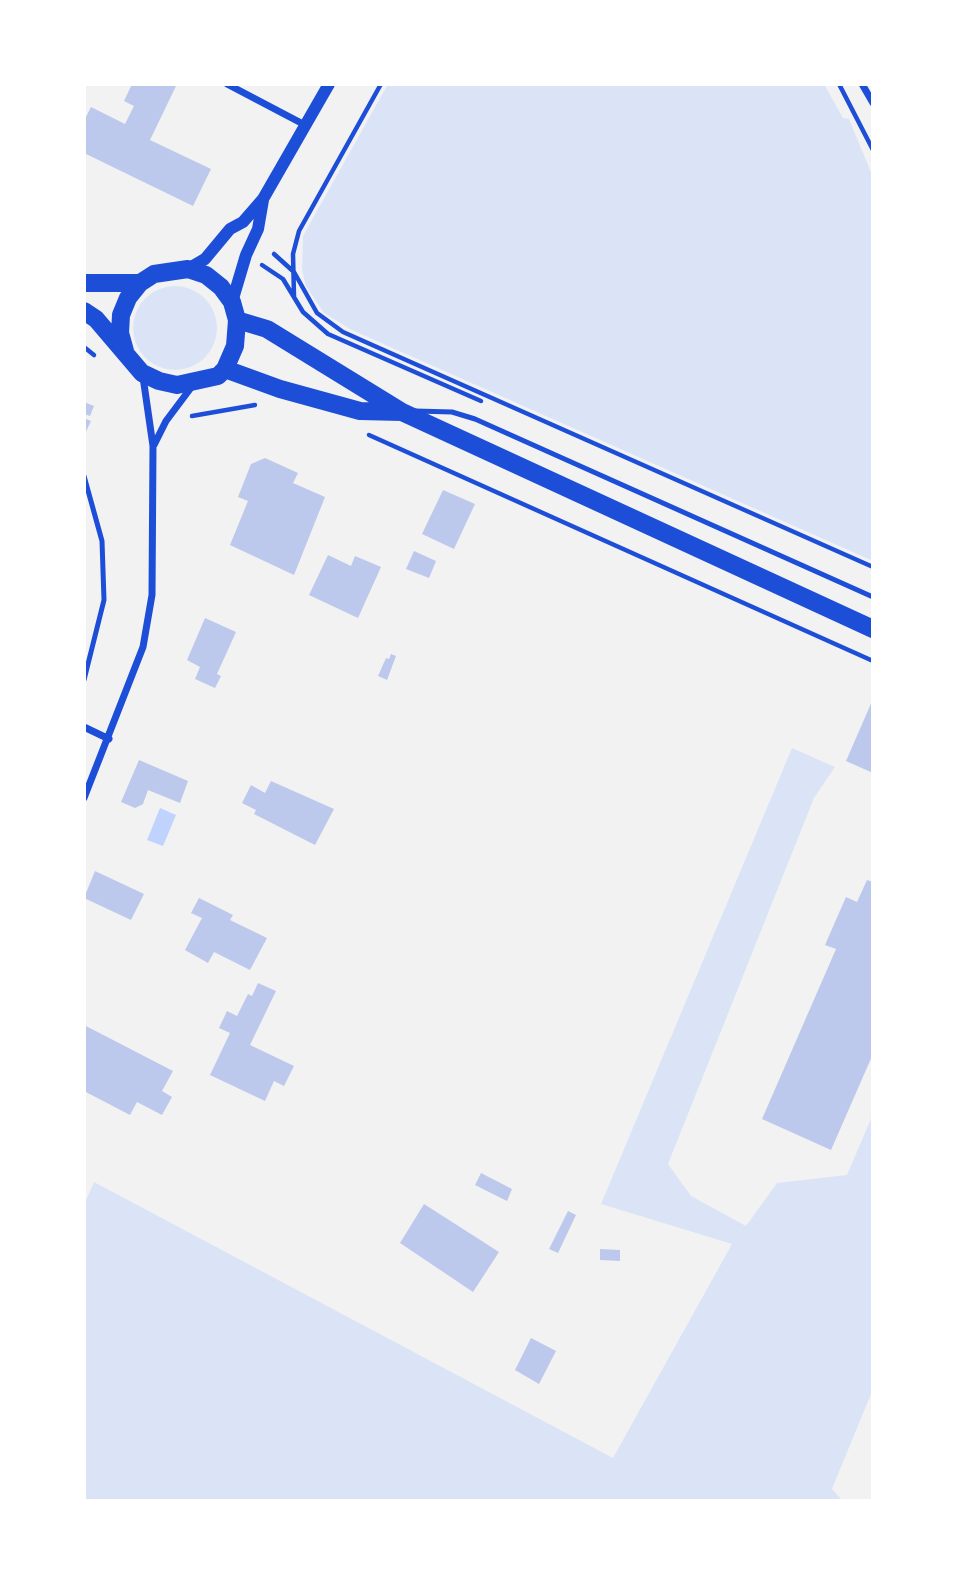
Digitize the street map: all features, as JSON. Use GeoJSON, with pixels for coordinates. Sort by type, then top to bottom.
{"type":"FeatureCollection","features":[{"type":"Feature","properties":{"kind":"main road"},"geometry":{"type":"LineString","coordinates":[[84,311],[96,318],[142,373],[159,382],[177,385],[218,376],[225,369],[235,346],[237,320],[232,302],[214,281],[188,269],[154,274],[140,283],[128,298],[121,315],[120,333],[125,351]]}},
{"type":"Feature","properties":{"kind":"main road"},"geometry":{"type":"LineString","coordinates":[[84,283],[140,283]]}},
{"type":"Feature","properties":{"kind":"main road"},"geometry":{"type":"LineString","coordinates":[[237,320],[267,329],[402,411],[873,629]]}},
{"type":"Feature","properties":{"kind":"main road"},"geometry":{"type":"LineString","coordinates":[[225,369],[279,389],[360,411],[402,411]]}},
{"type":"Feature","properties":{"kind":"street"},"geometry":{"type":"LineString","coordinates":[[227,84],[305,125]]}},
{"type":"Feature","properties":{"kind":"street"},"geometry":{"type":"LineString","coordinates":[[188,269],[205,259],[230,229],[243,222],[263,199],[329,84]]}},
{"type":"Feature","properties":{"kind":"street"},"geometry":{"type":"LineString","coordinates":[[862,84],[872,102]]}},
{"type":"Feature","properties":{"kind":"street"},"geometry":{"type":"LineString","coordinates":[[232,302],[246,255],[258,229],[263,199]]}},
{"type":"Feature","properties":{"kind":"street"},"geometry":{"type":"LineString","coordinates":[[84,797],[143,647],[152,595],[153,446],[142,373]]}},
{"type":"Feature","properties":{"kind":"street"},"geometry":{"type":"LineString","coordinates":[[153,446],[166,421],[195,383]]}},
{"type":"Feature","properties":{"kind":"street"},"geometry":{"type":"LineString","coordinates":[[84,727],[109,739]]}},
{"type":"Feature","properties":{"kind":"lane"},"geometry":{"type":"LineString","coordinates":[[402,411],[452,412],[475,419],[873,597]]}},
{"type":"Feature","properties":{"kind":"lane"},"geometry":{"type":"LineString","coordinates":[[84,475],[102,541],[104,600],[84,680]]}},
{"type":"Feature","properties":{"kind":"path"},"geometry":{"type":"LineString","coordinates":[[295,299],[293,254],[299,231],[381,84]]}},
{"type":"Feature","properties":{"kind":"path"},"geometry":{"type":"LineString","coordinates":[[849,103],[873,150]]}},
{"type":"Feature","properties":{"kind":"path"},"geometry":{"type":"LineString","coordinates":[[274,254],[294,272],[317,313],[343,332],[873,567]]}},
{"type":"Feature","properties":{"kind":"path"},"geometry":{"type":"LineString","coordinates":[[266,267],[283,279],[314,324]]}},
{"type":"Feature","properties":{"kind":"path"},"geometry":{"type":"LineString","coordinates":[[84,348],[96,356]]}},
{"type":"Feature","properties":{"kind":"path"},"geometry":{"type":"LineString","coordinates":[[211,412],[243,410],[262,402]]}},
{"type":"Feature","properties":{"kind":"path"},"geometry":{"type":"LineString","coordinates":[[356,430],[873,661]]}},
{"type":"Feature","properties":{"kind":"shaded area"},"geometry":{"type":"Polygon","coordinates":[[[388,84],[824,84],[843,118],[849,119],[873,177],[873,561],[352,330],[324,313],[306,286],[302,270],[303,236],[388,84]]]}},
{"type":"Feature","properties":{"kind":"shaded area"},"geometry":{"type":"Polygon","coordinates":[[[175,286],[191,289],[205,298],[214,312],[217,328],[214,344],[205,358],[191,367],[175,370],[159,367],[145,358],[136,344],[133,328],[136,312],[145,298],[159,289],[175,286]]]}},
{"type":"Feature","properties":{"kind":"shaded area"},"geometry":{"type":"Polygon","coordinates":[[[792,748],[835,767],[814,798],[668,1164],[691,1196],[746,1226],[777,1183],[847,1175],[873,1114],[873,1389],[832,1489],[843,1501],[84,1501],[84,1205],[94,1182],[613,1458],[732,1244],[601,1204],[792,748]]]}},
{"type":"Feature","properties":{"kind":"water"},"geometry":{"type":"Polygon","coordinates":[[[160,808],[176,815],[163,846],[147,840],[160,808]]]}},
{"type":"Feature","properties":{"kind":"building"},"geometry":{"type":"Polygon","coordinates":[[[132,84],[177,84],[150,140],[211,169],[193,206],[84,153],[84,121],[91,107],[125,124],[134,106],[124,101],[132,84]]]}},
{"type":"Feature","properties":{"kind":"building"},"geometry":{"type":"Polygon","coordinates":[[[84,402],[94,406],[90,416],[84,414],[84,402]]]}},
{"type":"Feature","properties":{"kind":"building"},"geometry":{"type":"Polygon","coordinates":[[[84,418],[91,421],[84,436],[84,418]]]}},
{"type":"Feature","properties":{"kind":"building"},"geometry":{"type":"Polygon","coordinates":[[[265,458],[298,473],[293,483],[325,497],[294,575],[230,545],[248,501],[238,497],[251,464],[265,458]]]}},
{"type":"Feature","properties":{"kind":"building"},"geometry":{"type":"Polygon","coordinates":[[[443,490],[475,504],[454,549],[422,534],[443,490]]]}},
{"type":"Feature","properties":{"kind":"building"},"geometry":{"type":"Polygon","coordinates":[[[414,551],[436,561],[429,578],[406,569],[414,551]]]}},
{"type":"Feature","properties":{"kind":"building"},"geometry":{"type":"Polygon","coordinates":[[[328,555],[351,566],[355,556],[381,567],[358,618],[309,595],[328,555]]]}},
{"type":"Feature","properties":{"kind":"building"},"geometry":{"type":"Polygon","coordinates":[[[205,618],[236,632],[217,674],[221,676],[215,688],[195,679],[200,667],[187,660],[205,618]]]}},
{"type":"Feature","properties":{"kind":"building"},"geometry":{"type":"Polygon","coordinates":[[[391,654],[396,656],[387,680],[378,676],[386,658],[389,659],[391,654]]]}},
{"type":"Feature","properties":{"kind":"building"},"geometry":{"type":"Polygon","coordinates":[[[873,699],[873,773],[846,761],[873,699]]]}},
{"type":"Feature","properties":{"kind":"building"},"geometry":{"type":"Polygon","coordinates":[[[139,760],[188,781],[180,803],[148,790],[143,804],[135,808],[121,802],[139,760]]]}},
{"type":"Feature","properties":{"kind":"building"},"geometry":{"type":"Polygon","coordinates":[[[271,781],[334,809],[315,845],[254,814],[256,810],[242,803],[251,785],[265,793],[271,781]]]}},
{"type":"Feature","properties":{"kind":"building"},"geometry":{"type":"Polygon","coordinates":[[[95,871],[144,894],[131,920],[84,898],[95,871]]]}},
{"type":"Feature","properties":{"kind":"building"},"geometry":{"type":"Polygon","coordinates":[[[867,880],[873,882],[873,1054],[831,1150],[762,1119],[836,949],[825,945],[846,897],[857,902],[867,880]]]}},
{"type":"Feature","properties":{"kind":"building"},"geometry":{"type":"Polygon","coordinates":[[[199,898],[233,915],[230,920],[267,938],[250,970],[214,952],[208,963],[185,950],[202,918],[191,913],[199,898]]]}},
{"type":"Feature","properties":{"kind":"building"},"geometry":{"type":"Polygon","coordinates":[[[258,983],[276,991],[250,1045],[294,1066],[284,1086],[274,1081],[265,1101],[210,1075],[230,1033],[219,1028],[227,1011],[237,1016],[248,994],[252,996],[258,983]]]}},
{"type":"Feature","properties":{"kind":"building"},"geometry":{"type":"Polygon","coordinates":[[[84,1025],[173,1071],[162,1091],[172,1097],[162,1115],[137,1102],[130,1115],[84,1091],[84,1025]]]}},
{"type":"Feature","properties":{"kind":"building"},"geometry":{"type":"Polygon","coordinates":[[[481,1173],[512,1189],[507,1201],[475,1185],[481,1173]]]}},
{"type":"Feature","properties":{"kind":"building"},"geometry":{"type":"Polygon","coordinates":[[[424,1204],[499,1252],[473,1292],[400,1243],[424,1204]]]}},
{"type":"Feature","properties":{"kind":"building"},"geometry":{"type":"Polygon","coordinates":[[[568,1211],[576,1215],[558,1253],[549,1249],[568,1211]]]}},
{"type":"Feature","properties":{"kind":"building"},"geometry":{"type":"Polygon","coordinates":[[[600,1249],[620,1250],[620,1261],[600,1260],[600,1249]]]}},
{"type":"Feature","properties":{"kind":"building"},"geometry":{"type":"Polygon","coordinates":[[[531,1338],[556,1351],[539,1384],[515,1370],[531,1338]]]}}]}
